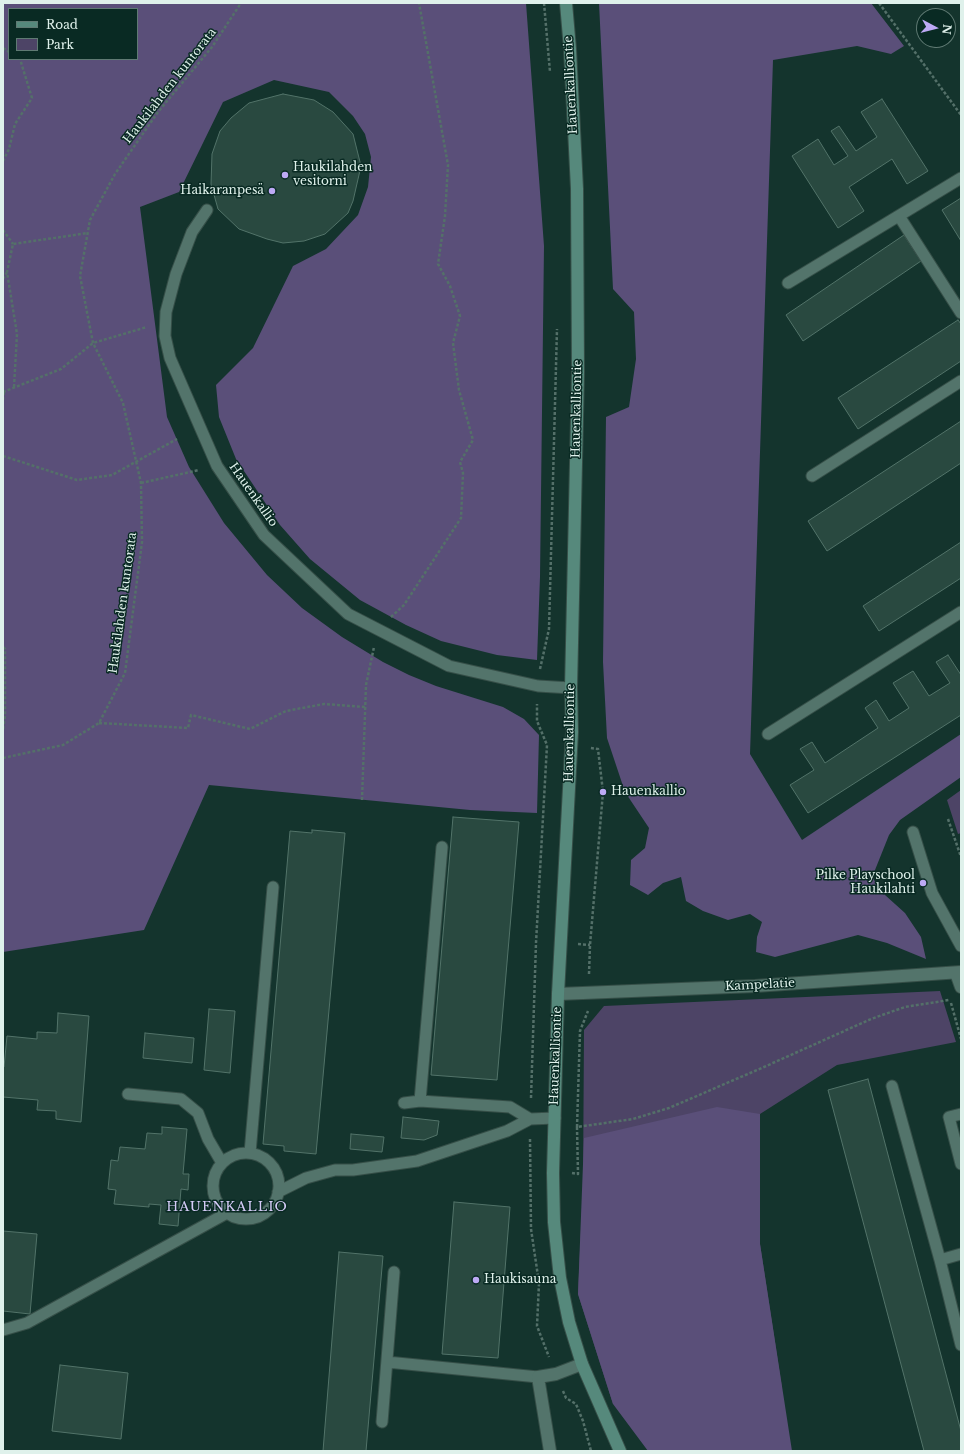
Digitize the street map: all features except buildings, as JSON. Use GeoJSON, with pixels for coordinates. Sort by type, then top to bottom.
{"type":"FeatureCollection","features":[{"type":"Feature","properties":{"kind":"main road","name":"Hauenkalliontie"},"geometry":{"type":"LineString","coordinates":[[566,3],[578,197],[578,372],[571,746],[558,994],[553,1173],[554,1222],[560,1278],[569,1322],[582,1364],[620,1451]]}},
{"type":"Feature","properties":{"kind":"street","name":"Kampelatie"},"geometry":{"type":"LineString","coordinates":[[558,994],[755,986],[959,972]]}},
{"type":"Feature","properties":{"kind":"street"},"geometry":{"type":"LineString","coordinates":[[959,972],[961,987]]}},
{"type":"Feature","properties":{"kind":"street"},"geometry":{"type":"LineString","coordinates":[[550,1451],[538,1377],[556,1374],[582,1364]]}},
{"type":"Feature","properties":{"kind":"lane"},"geometry":{"type":"LineString","coordinates":[[788,284],[961,178]]}},
{"type":"Feature","properties":{"kind":"lane","name":"Hauenkallio"},"geometry":{"type":"LineString","coordinates":[[207,210],[192,232],[176,274],[166,312],[165,336],[170,358],[217,466],[264,535],[348,614],[449,666],[538,686],[571,688]]}},
{"type":"Feature","properties":{"kind":"lane"},"geometry":{"type":"LineString","coordinates":[[899,216],[961,313]]}},
{"type":"Feature","properties":{"kind":"lane"},"geometry":{"type":"LineString","coordinates":[[812,476],[961,381]]}},
{"type":"Feature","properties":{"kind":"lane"},"geometry":{"type":"LineString","coordinates":[[768,734],[961,612]]}},
{"type":"Feature","properties":{"kind":"lane"},"geometry":{"type":"LineString","coordinates":[[913,832],[932,893],[961,946]]}},
{"type":"Feature","properties":{"kind":"lane"},"geometry":{"type":"LineString","coordinates":[[420,1101],[442,847]]}},
{"type":"Feature","properties":{"kind":"lane"},"geometry":{"type":"LineString","coordinates":[[250,1154],[273,887]]}},
{"type":"Feature","properties":{"kind":"lane"},"geometry":{"type":"LineString","coordinates":[[892,1086],[940,1260],[961,1345]]}},
{"type":"Feature","properties":{"kind":"lane"},"geometry":{"type":"LineString","coordinates":[[128,1094],[181,1099],[198,1113],[208,1139],[222,1163]]}},
{"type":"Feature","properties":{"kind":"lane"},"geometry":{"type":"LineString","coordinates":[[404,1103],[420,1101],[510,1107],[530,1119]]}},
{"type":"Feature","properties":{"kind":"lane"},"geometry":{"type":"LineString","coordinates":[[961,1114],[949,1117],[961,1164]]}},
{"type":"Feature","properties":{"kind":"lane"},"geometry":{"type":"LineString","coordinates":[[278,1192],[306,1178],[335,1170],[353,1170],[417,1161],[507,1131],[530,1119],[555,1118]]}},
{"type":"Feature","properties":{"kind":"lane"},"geometry":{"type":"LineString","coordinates":[[240,1154],[250,1154],[260,1157],[269,1163],[276,1172],[278,1192],[274,1202],[267,1211],[258,1217],[242,1218],[227,1213],[216,1200],[213,1183],[216,1172],[222,1163],[231,1157],[240,1154]]}},
{"type":"Feature","properties":{"kind":"lane"},"geometry":{"type":"LineString","coordinates":[[3,1330],[27,1323],[227,1213]]}},
{"type":"Feature","properties":{"kind":"lane"},"geometry":{"type":"LineString","coordinates":[[940,1260],[961,1254]]}},
{"type":"Feature","properties":{"kind":"lane"},"geometry":{"type":"LineString","coordinates":[[382,1422],[394,1272]]}},
{"type":"Feature","properties":{"kind":"lane"},"geometry":{"type":"LineString","coordinates":[[387,1362],[538,1377]]}},
{"type":"Feature","properties":{"kind":"path","name":"Haukilahden kuntorata"},"geometry":{"type":"LineString","coordinates":[[99,723],[125,673],[142,542],[141,483],[123,403],[93,343],[80,276],[90,220],[114,174],[158,112],[212,47],[241,3]]}},
{"type":"Feature","properties":{"kind":"path"},"geometry":{"type":"LineString","coordinates":[[362,800],[366,686],[377,630],[404,605],[461,518],[463,473],[460,462],[473,440],[458,390],[452,343],[460,316],[450,286],[438,264],[448,165],[419,3]]}},
{"type":"Feature","properties":{"kind":"path"},"geometry":{"type":"LineString","coordinates":[[879,3],[961,115]]}},
{"type":"Feature","properties":{"kind":"path"},"geometry":{"type":"LineString","coordinates":[[3,161],[9,149],[15,124],[32,98],[20,60]]}},
{"type":"Feature","properties":{"kind":"path"},"geometry":{"type":"LineString","coordinates":[[3,230],[13,244],[7,272],[3,279]]}},
{"type":"Feature","properties":{"kind":"path"},"geometry":{"type":"LineString","coordinates":[[13,244],[88,233]]}},
{"type":"Feature","properties":{"kind":"path"},"geometry":{"type":"LineString","coordinates":[[7,272],[17,334],[14,387]]}},
{"type":"Feature","properties":{"kind":"path"},"geometry":{"type":"LineString","coordinates":[[3,400],[3,392],[61,369],[93,343],[166,322]]}},
{"type":"Feature","properties":{"kind":"path"},"geometry":{"type":"LineString","coordinates":[[3,456],[77,480],[112,475],[136,460],[177,439]]}},
{"type":"Feature","properties":{"kind":"path"},"geometry":{"type":"LineString","coordinates":[[141,483],[217,466]]}},
{"type":"Feature","properties":{"kind":"path"},"geometry":{"type":"LineString","coordinates":[[3,647],[5,716],[3,731]]}},
{"type":"Feature","properties":{"kind":"path"},"geometry":{"type":"LineString","coordinates":[[3,758],[62,745],[99,723],[188,728],[191,715],[250,728],[286,711],[324,704],[365,707]]}},
{"type":"Feature","properties":{"kind":"path"},"geometry":{"type":"LineString","coordinates":[[529,1174],[578,1174],[577,1127],[580,1031],[588,1012],[590,945],[604,792],[598,749],[571,746]]}},
{"type":"Feature","properties":{"kind":"path"},"geometry":{"type":"LineString","coordinates":[[948,819],[961,857]]}},
{"type":"Feature","properties":{"kind":"path"},"geometry":{"type":"LineString","coordinates":[[577,1127],[633,1119],[669,1108],[870,1019],[905,1007],[956,999]]}},
{"type":"Feature","properties":{"kind":"path"},"geometry":{"type":"LineString","coordinates":[[950,1000],[961,1039]]}},
{"type":"Feature","properties":{"kind":"path"},"geometry":{"type":"LineString","coordinates":[[556,1374],[566,1398],[576,1404],[583,1421],[591,1451]]}},
{"type":"Feature","properties":{"kind":"green space"},"geometry":{"type":"Polygon","coordinates":[[[961,790],[961,833],[958,834],[947,800],[961,790]]]}},
{"type":"Feature","properties":{"kind":"green space"},"geometry":{"type":"Polygon","coordinates":[[[940,991],[956,1042],[837,1065],[760,1114],[760,1244],[782,1388],[613,1404],[578,1294],[583,1185],[584,1030],[604,1006],[940,991]]]}},
{"type":"Feature","properties":{"kind":"shaded area"},"geometry":{"type":"Polygon","coordinates":[[[3,3],[526,3],[544,246],[540,577],[537,660],[497,655],[441,641],[406,625],[360,600],[310,559],[280,525],[236,459],[219,417],[216,385],[253,348],[293,266],[326,249],[358,215],[368,187],[371,157],[365,134],[353,116],[329,92],[274,80],[223,102],[179,192],[140,207],[167,417],[189,467],[224,523],[267,575],[302,608],[342,637],[383,662],[409,675],[436,686],[503,707],[524,719],[539,735],[537,813],[470,810],[209,785],[144,930],[3,952],[3,3]]]}},
{"type":"Feature","properties":{"kind":"shaded area"},"geometry":{"type":"Polygon","coordinates":[[[599,3],[871,3],[904,46],[891,54],[857,46],[773,60],[750,754],[802,840],[961,734],[961,777],[900,820],[889,835],[873,875],[874,880],[885,895],[905,913],[921,937],[926,959],[887,943],[858,935],[775,957],[756,952],[757,937],[762,922],[750,914],[728,920],[703,911],[686,901],[681,877],[663,883],[648,895],[630,885],[631,860],[645,848],[649,828],[625,792],[607,738],[603,662],[606,417],[629,407],[636,359],[634,312],[613,289],[599,3]]]}},
{"type":"Feature","properties":{"kind":"shaded area"},"geometry":{"type":"Polygon","coordinates":[[[717,1107],[760,1114],[760,1244],[792,1451],[648,1451],[613,1404],[578,1294],[584,1138],[717,1107]]]}},
{"type":"Feature","properties":{"kind":"place","name":"Haukilahden vesitorni"},"geometry":{"type":"Point","coordinates":[285,175]}},
{"type":"Feature","properties":{"kind":"place","name":"Haikaranpesä"},"geometry":{"type":"Point","coordinates":[272,191]}},
{"type":"Feature","properties":{"kind":"place","name":"Hauenkallio"},"geometry":{"type":"Point","coordinates":[603,792]}},
{"type":"Feature","properties":{"kind":"place","name":"Pilke Playschool Haukilahti"},"geometry":{"type":"Point","coordinates":[923,883]}},
{"type":"Feature","properties":{"kind":"place","name":"Haukisauna"},"geometry":{"type":"Point","coordinates":[476,1280]}},
{"type":"Feature","properties":{"kind":"district","name":"HAUENKALLIO"},"geometry":{"type":"Point","coordinates":[227,1207]}}]}
